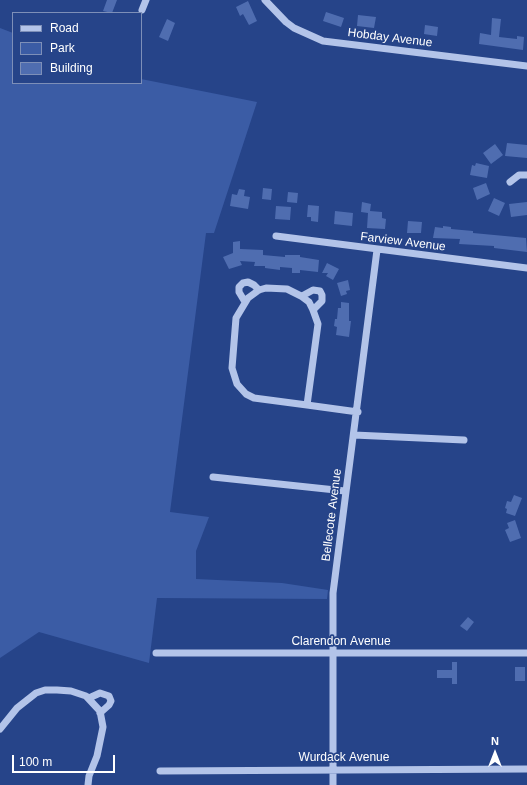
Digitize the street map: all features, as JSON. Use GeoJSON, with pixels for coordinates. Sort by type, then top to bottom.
{"type":"FeatureCollection","features":[{"type":"Feature","properties":{"kind":"street"},"geometry":{"type":"LineString","coordinates":[[142,10],[146,0]]}},
{"type":"Feature","properties":{"kind":"street","name":"Hobday Avenue"},"geometry":{"type":"LineString","coordinates":[[265,0],[286,22],[294,28],[323,41],[527,66]]}},
{"type":"Feature","properties":{"kind":"street"},"geometry":{"type":"LineString","coordinates":[[510,182],[519,175],[527,175]]}},
{"type":"Feature","properties":{"kind":"street","name":"Farview Avenue"},"geometry":{"type":"LineString","coordinates":[[276,236],[527,268]]}},
{"type":"Feature","properties":{"kind":"street","name":"Bellecote Avenue"},"geometry":{"type":"LineString","coordinates":[[333,785],[333,593],[345,491],[358,412],[377,250]]}},
{"type":"Feature","properties":{"kind":"street"},"geometry":{"type":"LineString","coordinates":[[245,302],[239,292],[239,287],[243,283],[248,282],[254,284],[259,290]]}},
{"type":"Feature","properties":{"kind":"street"},"geometry":{"type":"LineString","coordinates":[[307,405],[318,324],[313,310],[309,302],[302,296],[287,289],[266,288],[259,290],[245,302],[236,318],[232,368],[237,384],[246,394],[254,398],[358,412]]}},
{"type":"Feature","properties":{"kind":"street"},"geometry":{"type":"LineString","coordinates":[[302,296],[313,290],[320,292],[322,301],[313,310]]}},
{"type":"Feature","properties":{"kind":"street"},"geometry":{"type":"LineString","coordinates":[[354,435],[464,440]]}},
{"type":"Feature","properties":{"kind":"street"},"geometry":{"type":"LineString","coordinates":[[213,477],[345,491]]}},
{"type":"Feature","properties":{"kind":"street","name":"Clarendon Avenue"},"geometry":{"type":"LineString","coordinates":[[156,653],[527,653]]}},
{"type":"Feature","properties":{"kind":"street"},"geometry":{"type":"LineString","coordinates":[[0,728],[26,700],[40,692],[71,690],[89,698],[100,713],[103,727],[102,737],[88,785]]}},
{"type":"Feature","properties":{"kind":"street"},"geometry":{"type":"LineString","coordinates":[[89,698],[100,693],[109,696],[111,701],[109,705],[100,713]]}},
{"type":"Feature","properties":{"kind":"street","name":"Wurdack Avenue"},"geometry":{"type":"LineString","coordinates":[[160,771],[527,769]]}},
{"type":"Feature","properties":{"kind":"green space"},"geometry":{"type":"Polygon","coordinates":[[[0,28],[12,33],[12,84],[142,84],[142,79],[257,102],[214,233],[206,233],[170,512],[209,517],[196,551],[196,579],[282,583],[328,590],[327,599],[157,598],[149,663],[39,632],[0,658],[0,28]]]}},
{"type":"Feature","properties":{"kind":"building"},"geometry":{"type":"Polygon","coordinates":[[[107,0],[117,0],[112,12],[103,11],[107,0]]]}},
{"type":"Feature","properties":{"kind":"building"},"geometry":{"type":"Polygon","coordinates":[[[248,1],[257,21],[249,25],[243,14],[240,16],[236,7],[248,1]]]}},
{"type":"Feature","properties":{"kind":"building"},"geometry":{"type":"Polygon","coordinates":[[[326,12],[344,18],[341,27],[323,21],[326,12]]]}},
{"type":"Feature","properties":{"kind":"building"},"geometry":{"type":"Polygon","coordinates":[[[358,15],[376,17],[374,28],[357,26],[358,15]]]}},
{"type":"Feature","properties":{"kind":"building"},"geometry":{"type":"Polygon","coordinates":[[[492,18],[501,19],[499,37],[517,39],[517,36],[524,37],[523,50],[479,44],[480,33],[491,35],[492,18]]]}},
{"type":"Feature","properties":{"kind":"building"},"geometry":{"type":"Polygon","coordinates":[[[167,19],[175,23],[168,41],[159,37],[167,19]]]}},
{"type":"Feature","properties":{"kind":"building"},"geometry":{"type":"Polygon","coordinates":[[[425,25],[438,27],[437,36],[424,34],[425,25]]]}},
{"type":"Feature","properties":{"kind":"building"},"geometry":{"type":"Polygon","coordinates":[[[507,143],[527,145],[527,158],[505,156],[507,143]]]}},
{"type":"Feature","properties":{"kind":"building"},"geometry":{"type":"Polygon","coordinates":[[[495,144],[503,155],[491,164],[483,153],[495,144]]]}},
{"type":"Feature","properties":{"kind":"building"},"geometry":{"type":"Polygon","coordinates":[[[476,163],[489,166],[487,178],[470,175],[472,165],[475,166],[476,163]]]}},
{"type":"Feature","properties":{"kind":"building"},"geometry":{"type":"Polygon","coordinates":[[[486,183],[490,194],[477,200],[473,188],[486,183]]]}},
{"type":"Feature","properties":{"kind":"building"},"geometry":{"type":"Polygon","coordinates":[[[263,188],[272,189],[271,200],[262,199],[263,188]]]}},
{"type":"Feature","properties":{"kind":"building"},"geometry":{"type":"Polygon","coordinates":[[[239,189],[245,190],[244,196],[250,197],[248,209],[230,206],[232,194],[237,195],[239,189]]]}},
{"type":"Feature","properties":{"kind":"building"},"geometry":{"type":"Polygon","coordinates":[[[288,192],[298,193],[297,203],[287,202],[288,192]]]}},
{"type":"Feature","properties":{"kind":"building"},"geometry":{"type":"Polygon","coordinates":[[[494,198],[505,203],[499,216],[488,211],[494,198]]]}},
{"type":"Feature","properties":{"kind":"building"},"geometry":{"type":"Polygon","coordinates":[[[362,202],[371,204],[370,211],[382,212],[382,218],[386,219],[385,229],[367,228],[368,213],[361,212],[362,202]]]}},
{"type":"Feature","properties":{"kind":"building"},"geometry":{"type":"Polygon","coordinates":[[[527,202],[527,215],[511,217],[509,204],[527,202]]]}},
{"type":"Feature","properties":{"kind":"building"},"geometry":{"type":"Polygon","coordinates":[[[308,205],[319,206],[318,222],[311,221],[311,217],[307,217],[308,205]]]}},
{"type":"Feature","properties":{"kind":"building"},"geometry":{"type":"Polygon","coordinates":[[[276,206],[291,207],[290,220],[275,219],[276,206]]]}},
{"type":"Feature","properties":{"kind":"building"},"geometry":{"type":"Polygon","coordinates":[[[335,211],[353,213],[352,226],[334,224],[335,211]]]}},
{"type":"Feature","properties":{"kind":"building"},"geometry":{"type":"Polygon","coordinates":[[[408,221],[422,222],[421,233],[407,233],[408,221]]]}},
{"type":"Feature","properties":{"kind":"building"},"geometry":{"type":"Polygon","coordinates":[[[443,226],[451,227],[451,229],[473,231],[473,233],[526,238],[527,252],[494,248],[494,246],[459,244],[460,239],[433,238],[435,227],[443,228],[443,226]]]}},
{"type":"Feature","properties":{"kind":"building"},"geometry":{"type":"Polygon","coordinates":[[[240,241],[240,249],[263,250],[263,255],[285,257],[285,255],[300,255],[300,257],[319,260],[318,272],[300,270],[300,273],[292,273],[292,268],[280,267],[280,270],[265,268],[265,266],[254,266],[255,262],[240,261],[242,265],[229,269],[223,257],[233,253],[233,242],[240,241]]]}},
{"type":"Feature","properties":{"kind":"building"},"geometry":{"type":"Polygon","coordinates":[[[327,263],[339,269],[333,280],[326,276],[328,273],[322,273],[327,263]]]}},
{"type":"Feature","properties":{"kind":"building"},"geometry":{"type":"Polygon","coordinates":[[[348,280],[350,290],[346,291],[347,294],[341,296],[337,283],[348,280]]]}},
{"type":"Feature","properties":{"kind":"building"},"geometry":{"type":"Polygon","coordinates":[[[341,302],[349,303],[349,321],[351,321],[349,337],[336,335],[337,327],[334,326],[335,319],[337,319],[338,308],[341,308],[341,302]]]}},
{"type":"Feature","properties":{"kind":"building"},"geometry":{"type":"Polygon","coordinates":[[[514,495],[522,498],[515,516],[506,513],[507,509],[505,508],[507,501],[511,502],[514,495]]]}},
{"type":"Feature","properties":{"kind":"building"},"geometry":{"type":"Polygon","coordinates":[[[515,520],[521,538],[510,542],[505,530],[509,528],[507,523],[515,520]]]}},
{"type":"Feature","properties":{"kind":"building"},"geometry":{"type":"Polygon","coordinates":[[[468,617],[474,622],[467,631],[460,626],[468,617]]]}},
{"type":"Feature","properties":{"kind":"building"},"geometry":{"type":"Polygon","coordinates":[[[452,662],[457,662],[457,684],[452,684],[452,678],[437,678],[437,670],[452,670],[452,662]]]}},
{"type":"Feature","properties":{"kind":"building"},"geometry":{"type":"Polygon","coordinates":[[[515,667],[525,667],[525,681],[515,681],[515,667]]]}}]}
